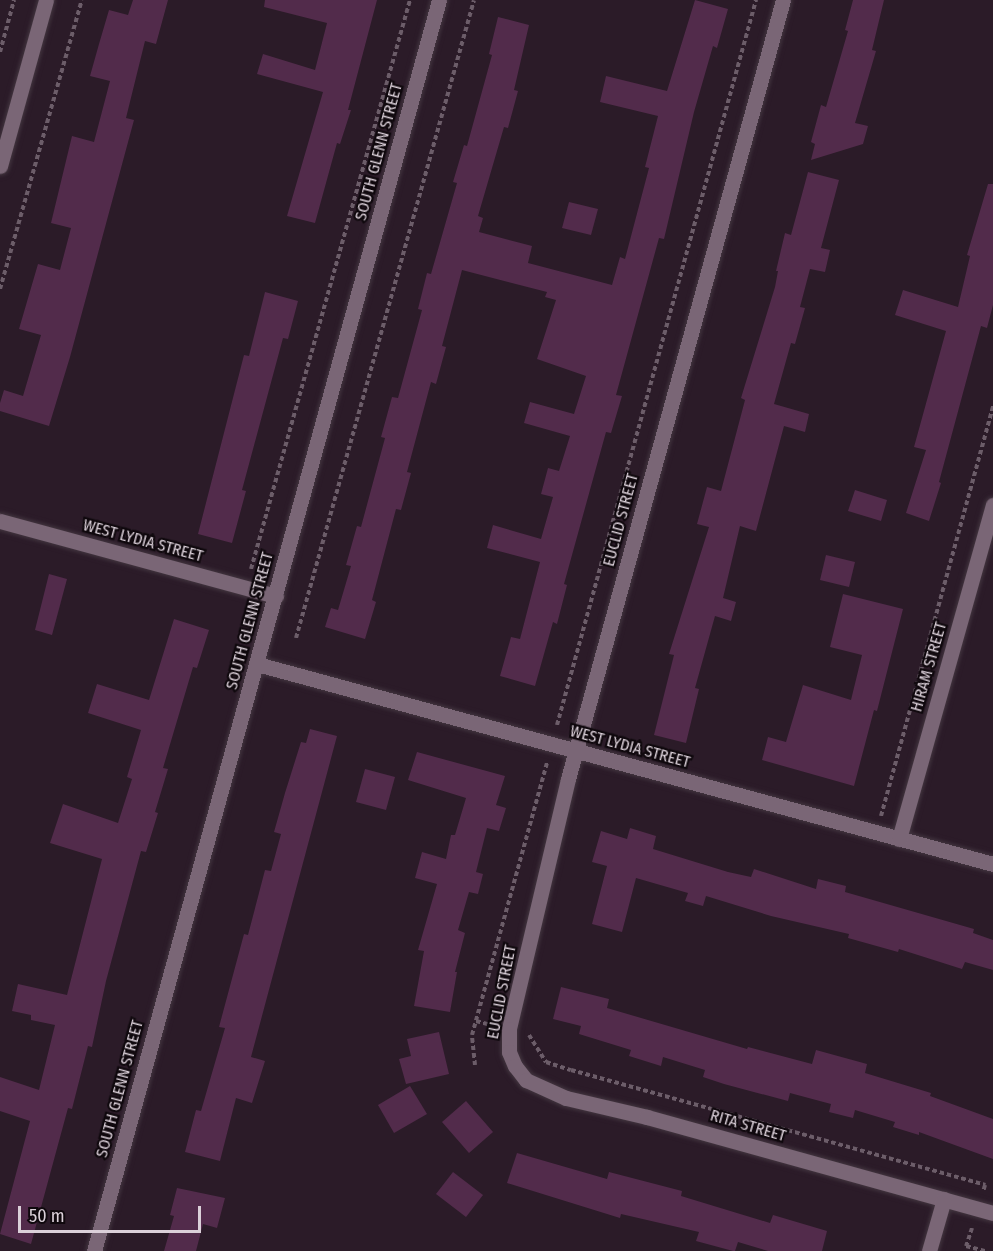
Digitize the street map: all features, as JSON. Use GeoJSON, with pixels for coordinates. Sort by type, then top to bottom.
{"type":"FeatureCollection","features":[{"type":"Feature","properties":{"kind":"street"},"geometry":{"type":"LineString","coordinates":[[0,166],[46,0]]}},
{"type":"Feature","properties":{"kind":"street","name":"SOUTH GLENN STREET"},"geometry":{"type":"LineString","coordinates":[[94,1251],[439,0]]}},
{"type":"Feature","properties":{"kind":"street","name":"EUCLID STREET"},"geometry":{"type":"LineString","coordinates":[[509,1052],[509,1029],[576,751],[783,0]]}},
{"type":"Feature","properties":{"kind":"street","name":"HIRAM STREET"},"geometry":{"type":"LineString","coordinates":[[899,839],[993,505]]}},
{"type":"Feature","properties":{"kind":"street","name":"WEST LYDIA STREET"},"geometry":{"type":"LineString","coordinates":[[0,521],[276,596]]}},
{"type":"Feature","properties":{"kind":"street","name":"WEST LYDIA STREET"},"geometry":{"type":"LineString","coordinates":[[257,664],[993,864]]}},
{"type":"Feature","properties":{"kind":"street","name":"RITA STREET"},"geometry":{"type":"LineString","coordinates":[[509,1052],[514,1066],[526,1080],[567,1098],[647,1117],[993,1213]]}},
{"type":"Feature","properties":{"kind":"street"},"geometry":{"type":"LineString","coordinates":[[929,1251],[944,1199]]}},
{"type":"Feature","properties":{"kind":"path"},"geometry":{"type":"LineString","coordinates":[[0,52],[15,0]]}},
{"type":"Feature","properties":{"kind":"path"},"geometry":{"type":"LineString","coordinates":[[0,289],[82,0]]}},
{"type":"Feature","properties":{"kind":"path"},"geometry":{"type":"LineString","coordinates":[[251,570],[410,0]]}},
{"type":"Feature","properties":{"kind":"path"},"geometry":{"type":"LineString","coordinates":[[296,638],[474,0]]}},
{"type":"Feature","properties":{"kind":"path"},"geometry":{"type":"LineString","coordinates":[[475,1065],[471,1035],[756,0]]}},
{"type":"Feature","properties":{"kind":"path"},"geometry":{"type":"LineString","coordinates":[[880,818],[993,406]]}},
{"type":"Feature","properties":{"kind":"building"},"geometry":{"type":"Polygon","coordinates":[[[133,0],[168,0],[156,44],[145,41],[126,118],[134,120],[49,426],[0,411],[0,403],[4,390],[23,396],[41,335],[19,329],[38,264],[60,270],[71,228],[51,223],[72,136],[94,142],[110,81],[90,76],[109,10],[128,15],[133,0]]]}},
{"type":"Feature","properties":{"kind":"building"},"geometry":{"type":"Polygon","coordinates":[[[265,0],[377,0],[348,110],[351,110],[340,144],[337,143],[315,223],[287,216],[323,92],[257,74],[263,54],[315,70],[327,23],[264,7],[265,0]]]}},
{"type":"Feature","properties":{"kind":"building"},"geometry":{"type":"Polygon","coordinates":[[[695,0],[728,9],[717,48],[713,46],[694,112],[664,239],[659,238],[616,395],[622,396],[611,433],[606,432],[564,584],[567,585],[557,624],[553,622],[535,686],[500,676],[511,637],[520,639],[540,562],[487,548],[493,525],[541,539],[553,497],[541,494],[548,468],[559,471],[570,436],[524,423],[530,402],[574,414],[586,376],[537,359],[556,300],[545,297],[547,292],[462,270],[442,346],[446,347],[436,384],[431,382],[407,472],[411,473],[401,510],[396,509],[372,600],[376,602],[365,639],[325,627],[331,608],[338,610],[351,566],[346,565],[357,526],[361,527],[385,438],[381,437],[392,397],[398,398],[422,310],[418,309],[427,273],[431,274],[457,183],[453,182],[464,145],[467,146],[492,55],[489,54],[498,17],[529,25],[514,90],[518,91],[508,128],[504,127],[478,216],[483,218],[479,232],[532,246],[528,263],[612,285],[620,257],[625,259],[649,168],[645,167],[658,116],[600,102],[606,76],[667,91],[695,0]]]}},
{"type":"Feature","properties":{"kind":"building"},"geometry":{"type":"Polygon","coordinates":[[[853,0],[884,0],[872,50],[876,51],[855,123],[868,126],[863,144],[811,160],[815,144],[811,142],[821,105],[826,107],[848,31],[845,30],[853,0]]]}},
{"type":"Feature","properties":{"kind":"building"},"geometry":{"type":"Polygon","coordinates":[[[808,172],[839,180],[821,248],[830,250],[825,272],[810,269],[800,307],[805,308],[795,344],[791,343],[774,404],[809,414],[805,432],[784,426],[756,531],[740,526],[723,598],[736,602],[731,621],[715,616],[695,688],[699,689],[686,743],[654,735],[674,655],[669,654],[709,527],[697,524],[707,487],[721,491],[745,400],[741,398],[775,287],[778,271],[776,271],[785,233],[791,235],[808,172]]]}},
{"type":"Feature","properties":{"kind":"building"},"geometry":{"type":"Polygon","coordinates":[[[988,184],[993,184],[993,305],[987,328],[981,326],[939,482],[941,483],[929,521],[906,513],[926,450],[914,447],[946,331],[895,315],[903,290],[958,307],[970,256],[967,255],[988,184]]]}},
{"type":"Feature","properties":{"kind":"building"},"geometry":{"type":"Polygon","coordinates":[[[569,202],[598,209],[591,235],[562,228],[569,202]]]}},
{"type":"Feature","properties":{"kind":"building"},"geometry":{"type":"Polygon","coordinates":[[[265,292],[298,301],[288,339],[283,338],[242,490],[246,491],[232,543],[198,534],[244,355],[249,356],[265,292]]]}},
{"type":"Feature","properties":{"kind":"building"},"geometry":{"type":"Polygon","coordinates":[[[855,490],[887,500],[881,521],[848,511],[855,490]]]}},
{"type":"Feature","properties":{"kind":"building"},"geometry":{"type":"Polygon","coordinates":[[[826,555],[855,562],[849,587],[820,580],[826,555]]]}},
{"type":"Feature","properties":{"kind":"building"},"geometry":{"type":"Polygon","coordinates":[[[49,574],[67,579],[52,635],[35,630],[49,574]]]}},
{"type":"Feature","properties":{"kind":"building"},"geometry":{"type":"Polygon","coordinates":[[[843,594],[903,609],[877,711],[874,710],[854,786],[762,760],[768,737],[786,742],[803,685],[851,700],[862,655],[830,647],[843,594]]]}},
{"type":"Feature","properties":{"kind":"building"},"geometry":{"type":"Polygon","coordinates":[[[174,619],[209,630],[197,668],[193,667],[163,768],[168,769],[155,812],[158,813],[146,852],[141,851],[106,981],[92,1047],[88,1046],[72,1109],[68,1108],[31,1244],[0,1234],[30,1121],[0,1111],[0,1077],[39,1090],[55,1025],[31,1020],[31,1015],[12,1011],[18,984],[67,995],[102,859],[50,843],[63,804],[118,823],[132,779],[127,777],[141,730],[88,713],[97,684],[149,700],[174,619]]]}},
{"type":"Feature","properties":{"kind":"building"},"geometry":{"type":"Polygon","coordinates":[[[310,729],[337,736],[251,1057],[265,1061],[252,1103],[236,1098],[220,1161],[185,1152],[196,1110],[201,1111],[225,1028],[219,1027],[244,934],[248,935],[265,870],[271,871],[281,834],[274,832],[285,793],[301,742],[306,743],[310,729]]]}},
{"type":"Feature","properties":{"kind":"building"},"geometry":{"type":"Polygon","coordinates":[[[417,752],[505,776],[496,805],[506,808],[499,831],[487,828],[476,872],[483,874],[478,894],[469,892],[458,930],[465,933],[455,972],[457,972],[450,1012],[414,1006],[424,951],[418,950],[437,884],[415,878],[422,852],[446,859],[451,835],[455,835],[466,798],[408,780],[417,752]]]}},
{"type":"Feature","properties":{"kind":"building"},"geometry":{"type":"Polygon","coordinates":[[[365,769],[395,777],[386,810],[356,802],[365,769]]]}},
{"type":"Feature","properties":{"kind":"building"},"geometry":{"type":"Polygon","coordinates":[[[630,828],[656,836],[653,849],[728,872],[751,877],[754,869],[816,889],[818,879],[846,886],[845,892],[974,929],[973,933],[993,940],[993,970],[965,962],[962,969],[899,949],[898,952],[848,938],[849,934],[771,916],[706,896],[703,906],[685,901],[688,893],[636,878],[622,932],[592,924],[607,866],[592,862],[601,831],[627,839],[630,828]]]}},
{"type":"Feature","properties":{"kind":"building"},"geometry":{"type":"Polygon","coordinates":[[[561,987],[609,999],[607,1008],[747,1049],[748,1047],[812,1064],[816,1050],[867,1064],[865,1073],[931,1093],[930,1096],[993,1119],[993,1159],[919,1132],[919,1135],[893,1127],[895,1122],[855,1110],[853,1118],[829,1112],[831,1104],[790,1093],[788,1101],[724,1084],[703,1077],[705,1070],[663,1057],[661,1066],[629,1056],[631,1050],[579,1034],[581,1026],[553,1019],[561,987]]]}},
{"type":"Feature","properties":{"kind":"building"},"geometry":{"type":"Polygon","coordinates":[[[439,1032],[449,1074],[406,1084],[399,1059],[411,1056],[407,1039],[439,1032]]]}},
{"type":"Feature","properties":{"kind":"building"},"geometry":{"type":"Polygon","coordinates":[[[410,1086],[427,1114],[394,1133],[378,1105],[410,1086]]]}},
{"type":"Feature","properties":{"kind":"building"},"geometry":{"type":"Polygon","coordinates":[[[466,1101],[493,1132],[469,1153],[442,1122],[466,1101]]]}},
{"type":"Feature","properties":{"kind":"building"},"geometry":{"type":"Polygon","coordinates":[[[517,1153],[607,1179],[609,1172],[682,1191],[681,1196],[770,1223],[773,1215],[827,1231],[822,1251],[768,1251],[738,1242],[733,1251],[696,1241],[699,1232],[621,1214],[620,1218],[507,1183],[517,1153]]]}},
{"type":"Feature","properties":{"kind":"building"},"geometry":{"type":"Polygon","coordinates":[[[453,1172],[483,1195],[466,1217],[436,1194],[453,1172]]]}},
{"type":"Feature","properties":{"kind":"building"},"geometry":{"type":"Polygon","coordinates":[[[177,1188],[225,1198],[217,1228],[203,1224],[196,1251],[164,1251],[174,1216],[170,1215],[177,1188]]]}}]}
